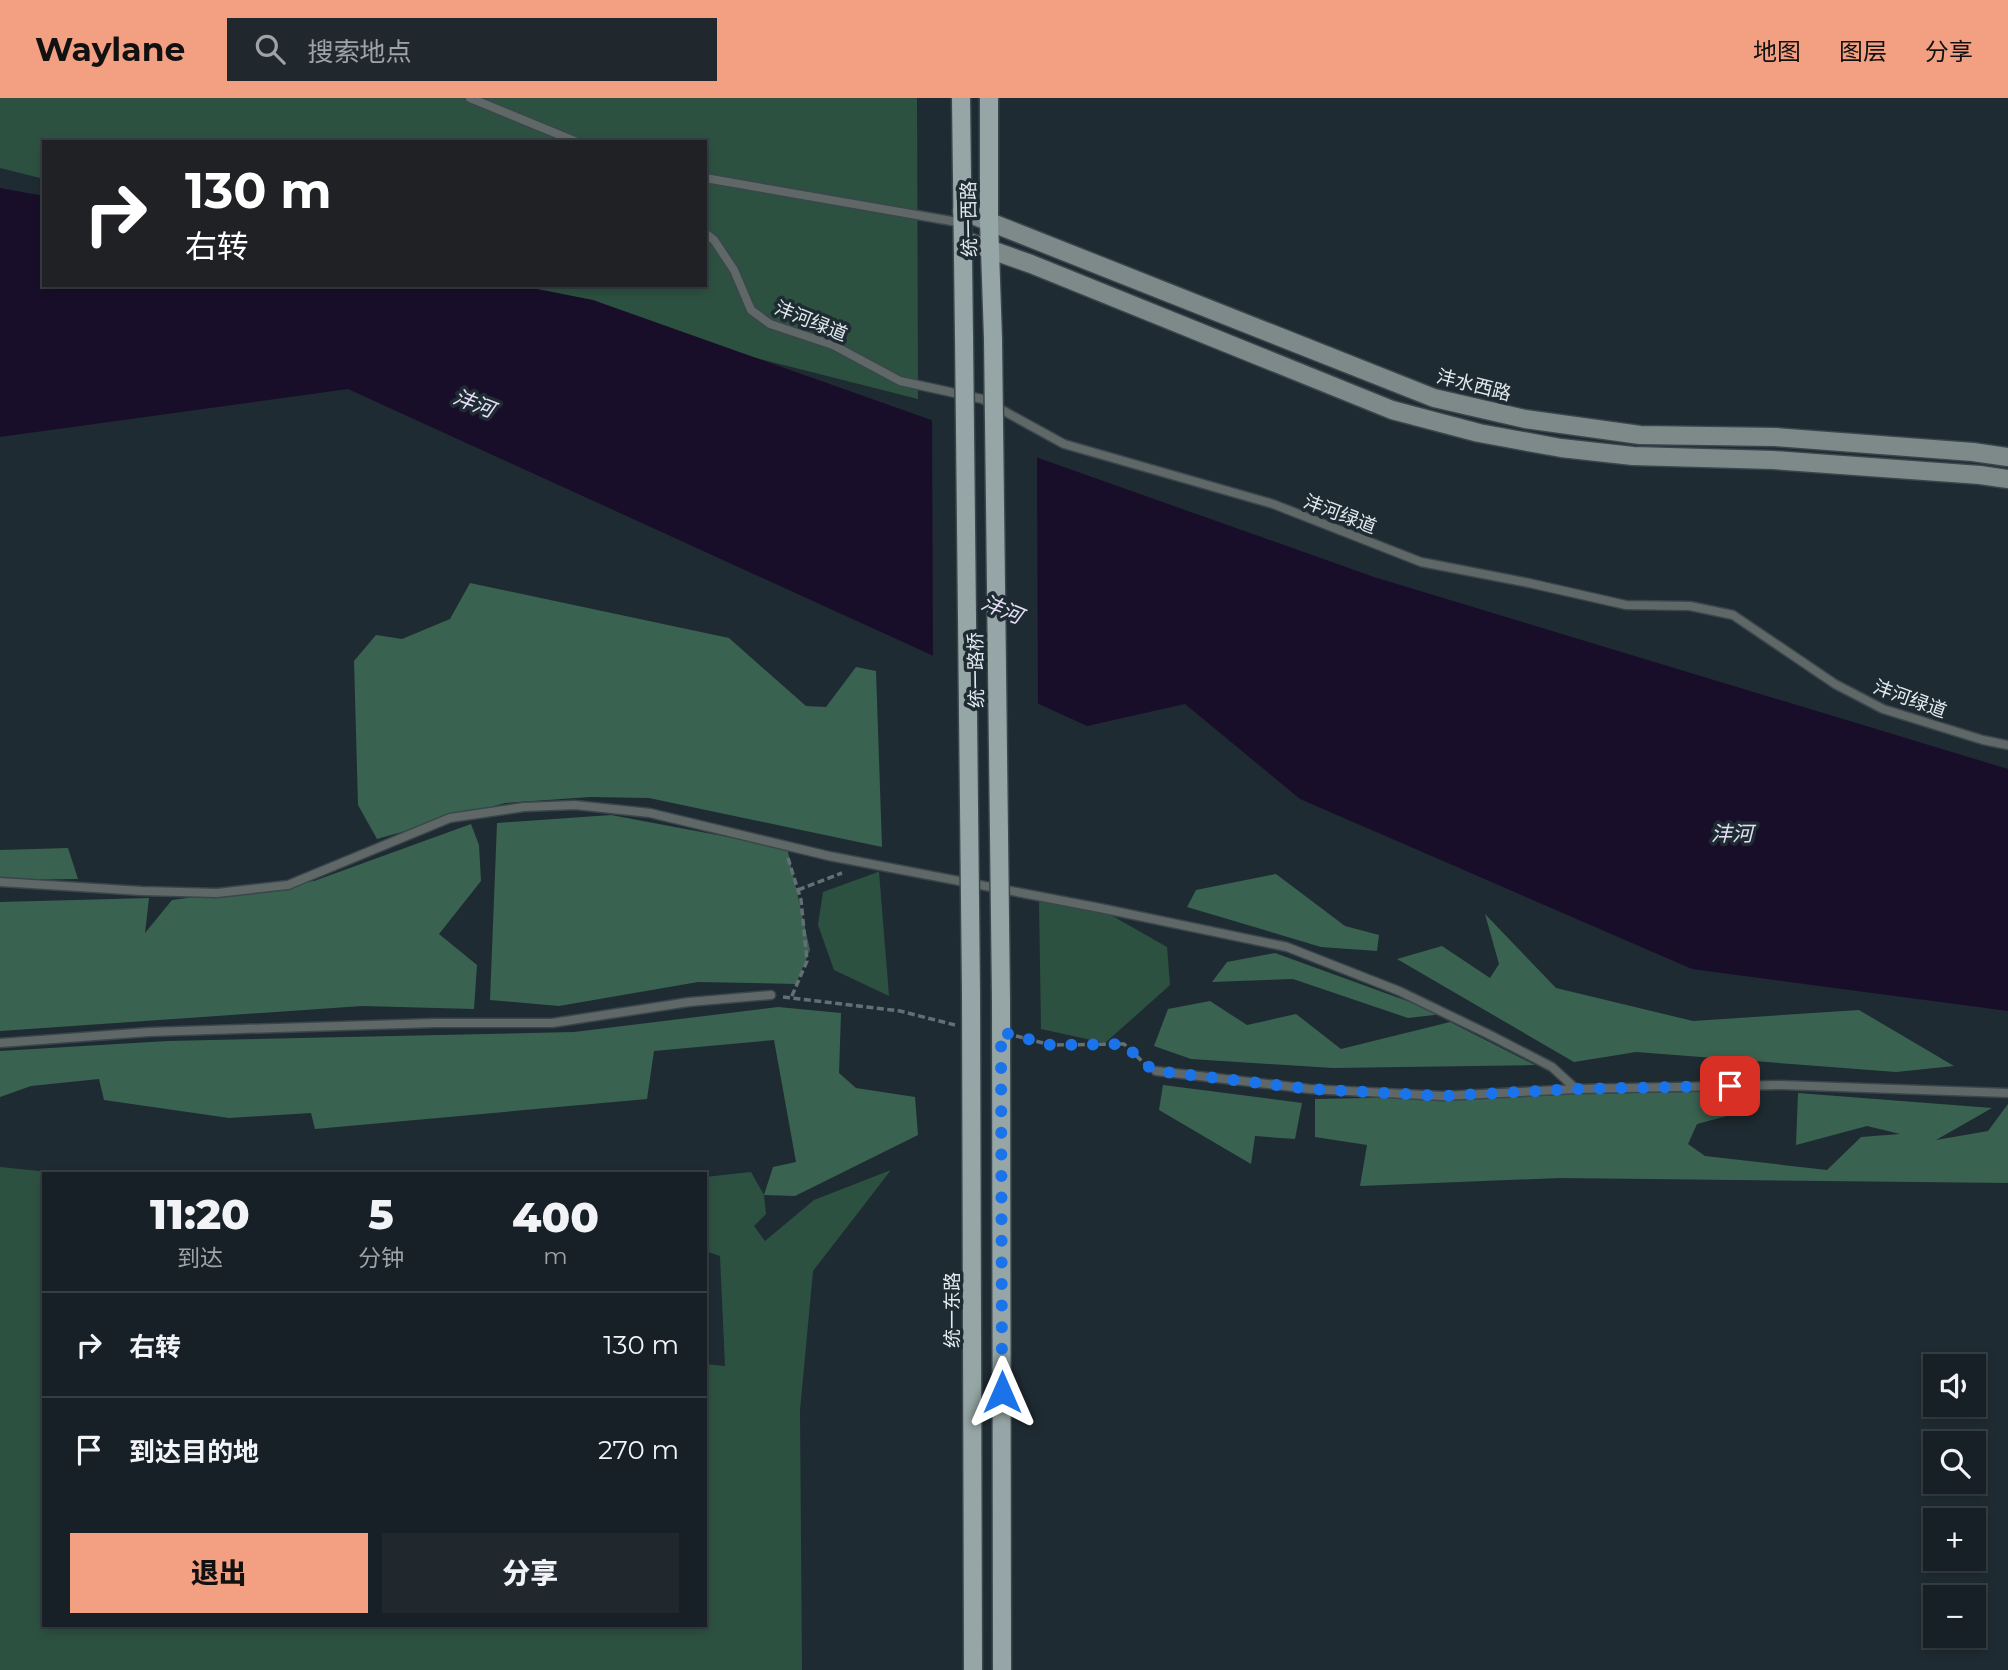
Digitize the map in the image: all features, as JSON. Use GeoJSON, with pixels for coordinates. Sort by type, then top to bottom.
{"type":"FeatureCollection","features":[{"type":"Feature","properties":{"kind":"main road","name":"统一西路"},"geometry":{"type":"LineString","coordinates":[[961,98],[964,337]]}},
{"type":"Feature","properties":{"kind":"main road","name":"统一西路"},"geometry":{"type":"LineString","coordinates":[[989,98],[993,339]]}},
{"type":"Feature","properties":{"kind":"main road","name":"统一路桥"},"geometry":{"type":"LineString","coordinates":[[964,337],[971,993]]}},
{"type":"Feature","properties":{"kind":"main road","name":"统一路桥"},"geometry":{"type":"LineString","coordinates":[[993,339],[1001,1032]]}},
{"type":"Feature","properties":{"kind":"main road","name":"统一东路"},"geometry":{"type":"LineString","coordinates":[[971,993],[973,1670]]}},
{"type":"Feature","properties":{"kind":"main road"},"geometry":{"type":"LineString","coordinates":[[1001,1032],[1002,1670]]}},
{"type":"Feature","properties":{"kind":"street","name":"沣水西路"},"geometry":{"type":"LineString","coordinates":[[963,225],[989,221],[1434,397],[1525,419],[1640,435],[1775,437],[2008,457]]}},
{"type":"Feature","properties":{"kind":"street"},"geometry":{"type":"LineString","coordinates":[[963,225],[990,250],[1031,264],[1391,410],[1479,433],[1561,448],[1633,456],[1773,460],[2008,479]]}},
{"type":"Feature","properties":{"kind":"lane"},"geometry":{"type":"LineString","coordinates":[[470,98],[572,140]]}},
{"type":"Feature","properties":{"kind":"lane"},"geometry":{"type":"LineString","coordinates":[[707,178],[963,225]]}},
{"type":"Feature","properties":{"kind":"lane","name":"沣河绿道"},"geometry":{"type":"LineString","coordinates":[[707,235],[734,270],[751,310],[770,324],[833,345],[900,381],[982,399],[1064,444],[1273,504],[1421,562],[1626,605],[1690,606],[1733,615],[1835,684],[1883,709],[1983,740],[2008,745]]}},
{"type":"Feature","properties":{"kind":"lane"},"geometry":{"type":"LineString","coordinates":[[0,881],[142,891],[217,893],[288,885],[450,818],[524,807],[575,805],[650,813],[784,846],[1287,947],[1399,992],[1488,1034],[1552,1068],[1576,1089]]}},
{"type":"Feature","properties":{"kind":"lane"},"geometry":{"type":"LineString","coordinates":[[0,1044],[163,1031],[434,1023],[552,1023],[689,1002],[771,995]]}},
{"type":"Feature","properties":{"kind":"lane"},"geometry":{"type":"LineString","coordinates":[[1156,1071],[1310,1089],[1443,1096],[1576,1089],[1782,1085],[2008,1093]]}},
{"type":"Feature","properties":{"kind":"path"},"geometry":{"type":"LineString","coordinates":[[784,846],[801,900],[807,961],[791,998]]}},
{"type":"Feature","properties":{"kind":"path"},"geometry":{"type":"LineString","coordinates":[[798,890],[867,863]]}},
{"type":"Feature","properties":{"kind":"path"},"geometry":{"type":"LineString","coordinates":[[771,995],[900,1011],[972,1030]]}},
{"type":"Feature","properties":{"kind":"path"},"geometry":{"type":"LineString","coordinates":[[1001,1032],[1051,1045],[1124,1044],[1156,1071]]}},
{"type":"Feature","properties":{"kind":"green space"},"geometry":{"type":"Polygon","coordinates":[[[0,98],[917,98],[918,399],[475,287],[707,287],[707,140],[42,140],[42,178],[0,168],[0,98]]]}},
{"type":"Feature","properties":{"kind":"green space"},"geometry":{"type":"Polygon","coordinates":[[[470,583],[729,638],[806,706],[826,707],[856,667],[876,671],[882,847],[649,798],[590,797],[505,803],[377,839],[358,805],[354,661],[376,635],[402,639],[450,619],[470,583]]]}},
{"type":"Feature","properties":{"kind":"green space"},"geometry":{"type":"Polygon","coordinates":[[[611,815],[787,848],[810,950],[796,984],[698,982],[559,1006],[490,1000],[497,823],[611,815]]]}},
{"type":"Feature","properties":{"kind":"green space"},"geometry":{"type":"Polygon","coordinates":[[[471,824],[479,845],[481,881],[439,934],[477,965],[474,1009],[362,1006],[0,1031],[0,902],[149,898],[145,933],[172,900],[314,881],[471,824]]]}},
{"type":"Feature","properties":{"kind":"green space"},"geometry":{"type":"Polygon","coordinates":[[[68,848],[78,879],[0,880],[0,850],[68,848]]]}},
{"type":"Feature","properties":{"kind":"green space"},"geometry":{"type":"Polygon","coordinates":[[[879,872],[889,996],[834,970],[818,925],[823,892],[879,872]]]}},
{"type":"Feature","properties":{"kind":"green space"},"geometry":{"type":"Polygon","coordinates":[[[1276,874],[1345,926],[1379,935],[1377,951],[1321,947],[1187,907],[1196,890],[1276,874]]]}},
{"type":"Feature","properties":{"kind":"green space"},"geometry":{"type":"Polygon","coordinates":[[[1039,901],[1102,910],[1167,947],[1170,985],[1105,1043],[1041,1029],[1039,901]]]}},
{"type":"Feature","properties":{"kind":"green space"},"geometry":{"type":"Polygon","coordinates":[[[1485,914],[1556,988],[1693,1021],[1859,1010],[1954,1066],[1896,1072],[1636,1052],[1574,1062],[1397,959],[1442,946],[1490,978],[1499,964],[1485,914]]]}},
{"type":"Feature","properties":{"kind":"green space"},"geometry":{"type":"Polygon","coordinates":[[[1275,953],[1443,1014],[1408,1018],[1293,979],[1212,982],[1227,962],[1275,953]]]}},
{"type":"Feature","properties":{"kind":"green space"},"geometry":{"type":"Polygon","coordinates":[[[1210,1001],[1247,1025],[1296,1014],[1341,1049],[1450,1022],[1535,1065],[1333,1068],[1191,1059],[1154,1046],[1168,1009],[1210,1001]]]}},
{"type":"Feature","properties":{"kind":"green space"},"geometry":{"type":"Polygon","coordinates":[[[778,1007],[841,1013],[839,1073],[856,1088],[915,1097],[918,1135],[795,1196],[764,1195],[773,1167],[796,1162],[774,1040],[654,1051],[647,1099],[315,1129],[311,1113],[229,1118],[104,1100],[99,1079],[31,1086],[0,1097],[0,1051],[168,1041],[574,1032],[778,1007]]]}},
{"type":"Feature","properties":{"kind":"green space"},"geometry":{"type":"Polygon","coordinates":[[[1163,1085],[1302,1103],[1295,1139],[1255,1136],[1251,1164],[1159,1110],[1163,1085]]]}},
{"type":"Feature","properties":{"kind":"green space"},"geometry":{"type":"Polygon","coordinates":[[[1740,1091],[1738,1113],[1697,1124],[1688,1144],[1705,1156],[1827,1170],[1861,1137],[1900,1134],[1867,1126],[1796,1145],[1798,1093],[1992,1108],[1936,1140],[1988,1131],[2008,1104],[2008,1183],[1560,1178],[1360,1186],[1367,1145],[1315,1137],[1315,1099],[1740,1091]]]}},
{"type":"Feature","properties":{"kind":"green space"},"geometry":{"type":"Polygon","coordinates":[[[0,1167],[49,1172],[42,1172],[42,1627],[707,1627],[707,1364],[725,1366],[720,1256],[707,1252],[707,1177],[751,1172],[764,1195],[766,1214],[754,1226],[765,1241],[814,1200],[891,1170],[813,1271],[800,1410],[802,1670],[0,1670],[0,1167]]]}},
{"type":"Feature","properties":{"kind":"water","name":"沣河"},"geometry":{"type":"Polygon","coordinates":[[[0,188],[42,196],[42,287],[527,287],[593,300],[1374,577],[2008,769],[2008,1011],[1692,969],[1300,799],[1185,704],[1087,726],[348,389],[0,437],[0,188]]]}},
{"type":"Feature","properties":{"kind":"pier"},"geometry":{"type":"Polygon","coordinates":[[[932,417],[1037,454],[1038,708],[933,660],[932,417]]]}},
{"type":"Feature","properties":{"kind":"route"},"geometry":{"type":"LineString","coordinates":[[1002,1392],[1001,1032],[1051,1045],[1124,1044],[1156,1071],[1310,1089],[1443,1096],[1576,1089],[1730,1086]]}}]}
